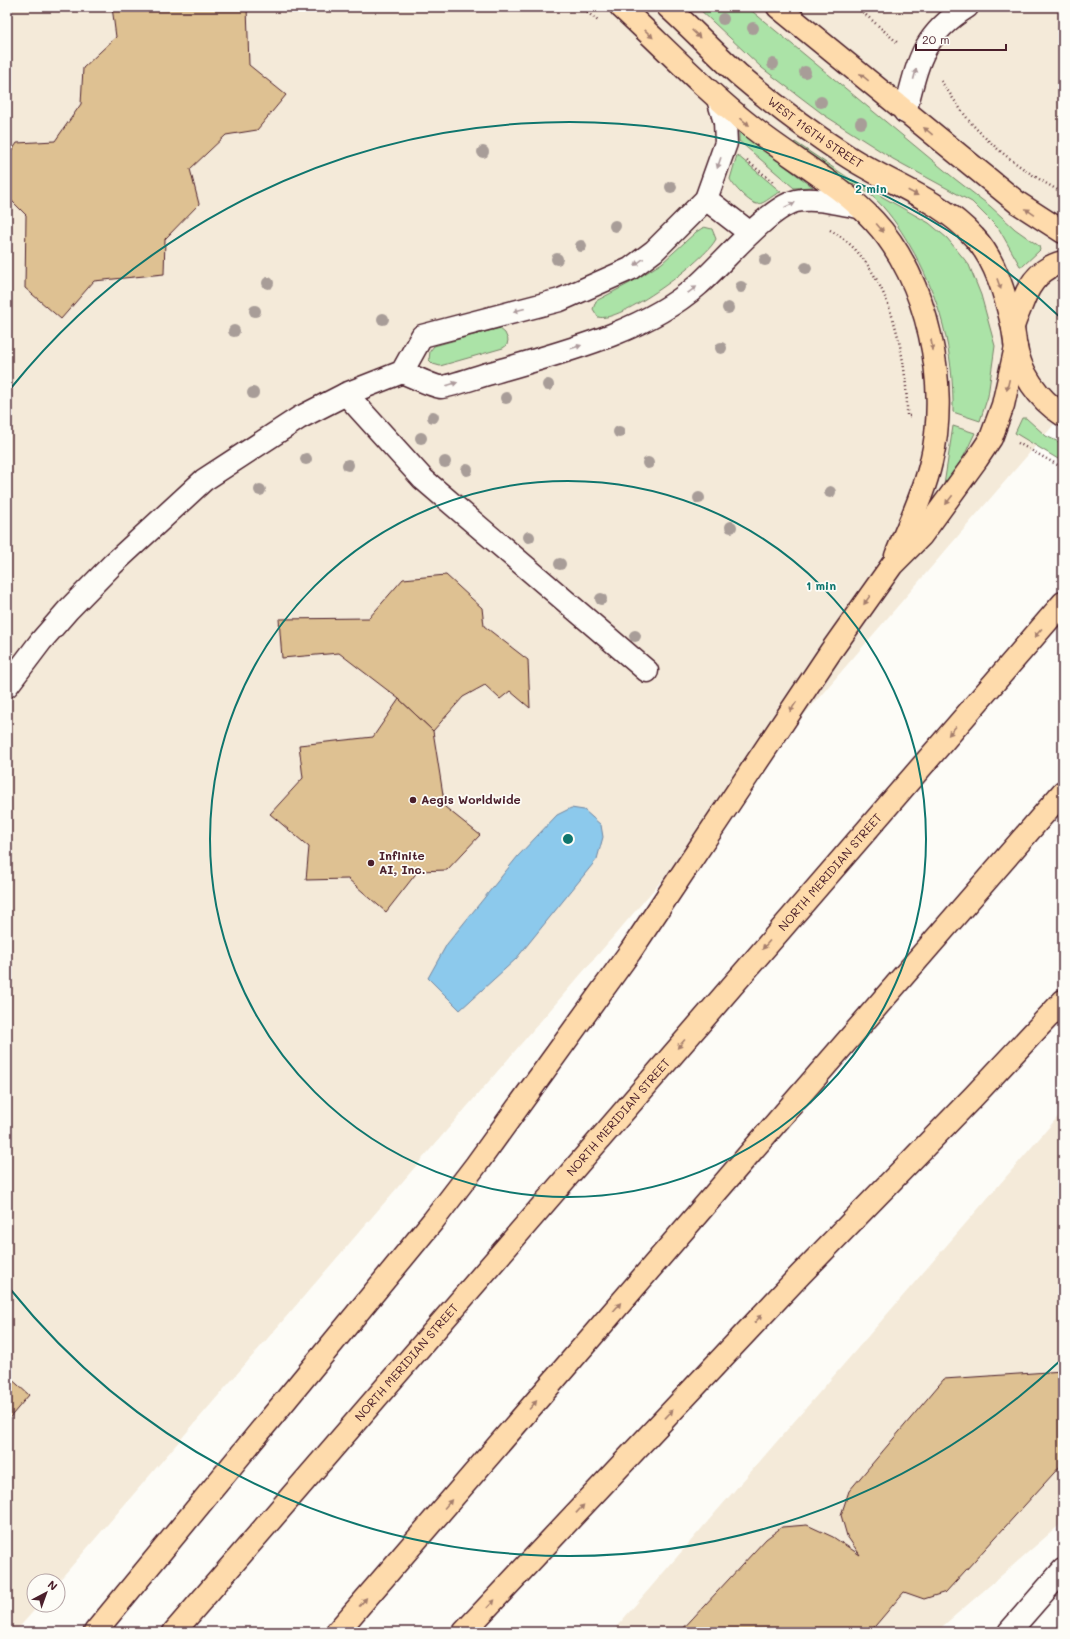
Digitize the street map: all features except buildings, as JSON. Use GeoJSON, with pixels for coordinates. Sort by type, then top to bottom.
{"type":"FeatureCollection","features":[{"type":"Feature","properties":{"kind":"main road"},"geometry":{"type":"LineString","coordinates":[[621,7],[718,99],[755,130],[859,207],[886,235],[901,259],[915,288],[926,319],[933,348],[936,382],[937,426],[931,463],[917,504],[892,565]]}},
{"type":"Feature","properties":{"kind":"main road","name":"WEST 116TH STREET"},"geometry":{"type":"LineString","coordinates":[[668,7],[738,74],[812,132],[875,173],[935,204],[961,223],[976,238],[986,253],[1007,304],[1015,338],[1029,381],[1044,400],[1063,415]]}},
{"type":"Feature","properties":{"kind":"main road"},"geometry":{"type":"LineString","coordinates":[[778,7],[1018,203],[1063,232]]}},
{"type":"Feature","properties":{"kind":"main road"},"geometry":{"type":"LineString","coordinates":[[95,1632],[364,1307],[476,1165],[630,952],[831,651],[892,565],[921,536],[950,498],[991,438],[1003,405],[1015,338],[1028,289],[1033,281],[1049,267],[1063,262]]}},
{"type":"Feature","properties":{"kind":"main road","name":"NORTH MERIDIAN STREET"},"geometry":{"type":"LineString","coordinates":[[174,1632],[1063,603]]}},
{"type":"Feature","properties":{"kind":"main road"},"geometry":{"type":"LineString","coordinates":[[337,1632],[1063,792]]}},
{"type":"Feature","properties":{"kind":"main road"},"geometry":{"type":"LineString","coordinates":[[464,1632],[800,1275],[974,1096],[1063,1001]]}},
{"type":"Feature","properties":{"kind":"lane"},"geometry":{"type":"LineString","coordinates":[[906,112],[919,61],[928,40],[945,22],[967,7]]}},
{"type":"Feature","properties":{"kind":"lane"},"geometry":{"type":"LineString","coordinates":[[7,686],[68,610],[113,564],[204,480],[299,418],[346,394],[402,372],[422,336],[560,300],[630,269],[654,251],[706,199],[726,143],[725,122],[718,99]]}},
{"type":"Feature","properties":{"kind":"lane"},"geometry":{"type":"LineString","coordinates":[[706,199],[750,233]]}},
{"type":"Feature","properties":{"kind":"lane"},"geometry":{"type":"LineString","coordinates":[[402,372],[442,387],[579,346],[631,327],[671,305],[698,286],[750,233],[782,208],[796,201],[823,201],[859,207]]}},
{"type":"Feature","properties":{"kind":"lane"},"geometry":{"type":"LineString","coordinates":[[346,394],[423,479],[647,671]]}},
{"type":"Feature","properties":{"kind":"lane"},"geometry":{"type":"LineString","coordinates":[[1009,1632],[1063,1570]]}},
{"type":"Feature","properties":{"kind":"path"},"geometry":{"type":"LineString","coordinates":[[857,7],[941,81],[972,124],[991,142],[1029,172],[1063,193]]}},
{"type":"Feature","properties":{"kind":"path"},"geometry":{"type":"LineString","coordinates":[[1014,442],[1063,468]]}},
{"type":"Feature","properties":{"kind":"shaded area"},"geometry":{"type":"Polygon","coordinates":[[[7,7],[1063,7],[1063,414],[66,1573],[26,1573],[26,1613],[32,1613],[15,1632],[7,1632],[7,7]]]}},
{"type":"Feature","properties":{"kind":"shaded area"},"geometry":{"type":"Polygon","coordinates":[[[1063,1111],[1063,1522],[936,1632],[612,1632],[1063,1111]]]}},
{"type":"Feature","properties":{"kind":"green space"},"geometry":{"type":"Polygon","coordinates":[[[697,7],[747,7],[955,179],[990,206],[1015,229],[1039,246],[1040,250],[1023,266],[1020,266],[999,229],[972,202],[893,159],[824,115],[762,68],[697,7]]]}},
{"type":"Feature","properties":{"kind":"green space"},"geometry":{"type":"Polygon","coordinates":[[[739,132],[813,187],[794,188],[739,141],[739,132]]]}},
{"type":"Feature","properties":{"kind":"green space"},"geometry":{"type":"Polygon","coordinates":[[[795,142],[847,177],[929,223],[947,238],[969,265],[981,295],[995,346],[988,396],[980,421],[953,412],[953,390],[948,346],[937,304],[920,264],[901,231],[888,212],[872,196],[824,167],[793,144],[795,142]]]}},
{"type":"Feature","properties":{"kind":"green space"},"geometry":{"type":"Polygon","coordinates":[[[737,155],[781,192],[761,204],[755,203],[747,198],[738,190],[730,179],[737,155]]]}},
{"type":"Feature","properties":{"kind":"green space"},"geometry":{"type":"Polygon","coordinates":[[[704,227],[712,229],[716,239],[709,249],[680,275],[642,301],[624,311],[609,317],[598,317],[593,309],[596,301],[630,283],[662,263],[696,232],[704,227]]]}},
{"type":"Feature","properties":{"kind":"green space"},"geometry":{"type":"Polygon","coordinates":[[[1063,322],[1063,360],[1059,341],[1063,322]]]}},
{"type":"Feature","properties":{"kind":"green space"},"geometry":{"type":"Polygon","coordinates":[[[499,328],[505,333],[508,340],[507,345],[503,348],[440,366],[433,364],[429,360],[430,351],[434,346],[499,328]]]}},
{"type":"Feature","properties":{"kind":"green space"},"geometry":{"type":"Polygon","coordinates":[[[1022,418],[1026,418],[1046,436],[1063,444],[1063,462],[1015,433],[1022,418]]]}},
{"type":"Feature","properties":{"kind":"green space"},"geometry":{"type":"Polygon","coordinates":[[[953,426],[975,433],[964,456],[944,485],[953,426]]]}},
{"type":"Feature","properties":{"kind":"water"},"geometry":{"type":"Polygon","coordinates":[[[571,808],[584,810],[601,825],[603,837],[597,859],[516,959],[460,1010],[428,978],[447,944],[518,856],[557,815],[571,808]]]}},
{"type":"Feature","properties":{"kind":"place","name":"Aegis Worldwide"},"geometry":{"type":"Point","coordinates":[413,800]}},
{"type":"Feature","properties":{"kind":"place","name":"Infinite AI, Inc."},"geometry":{"type":"Point","coordinates":[371,863]}}]}
